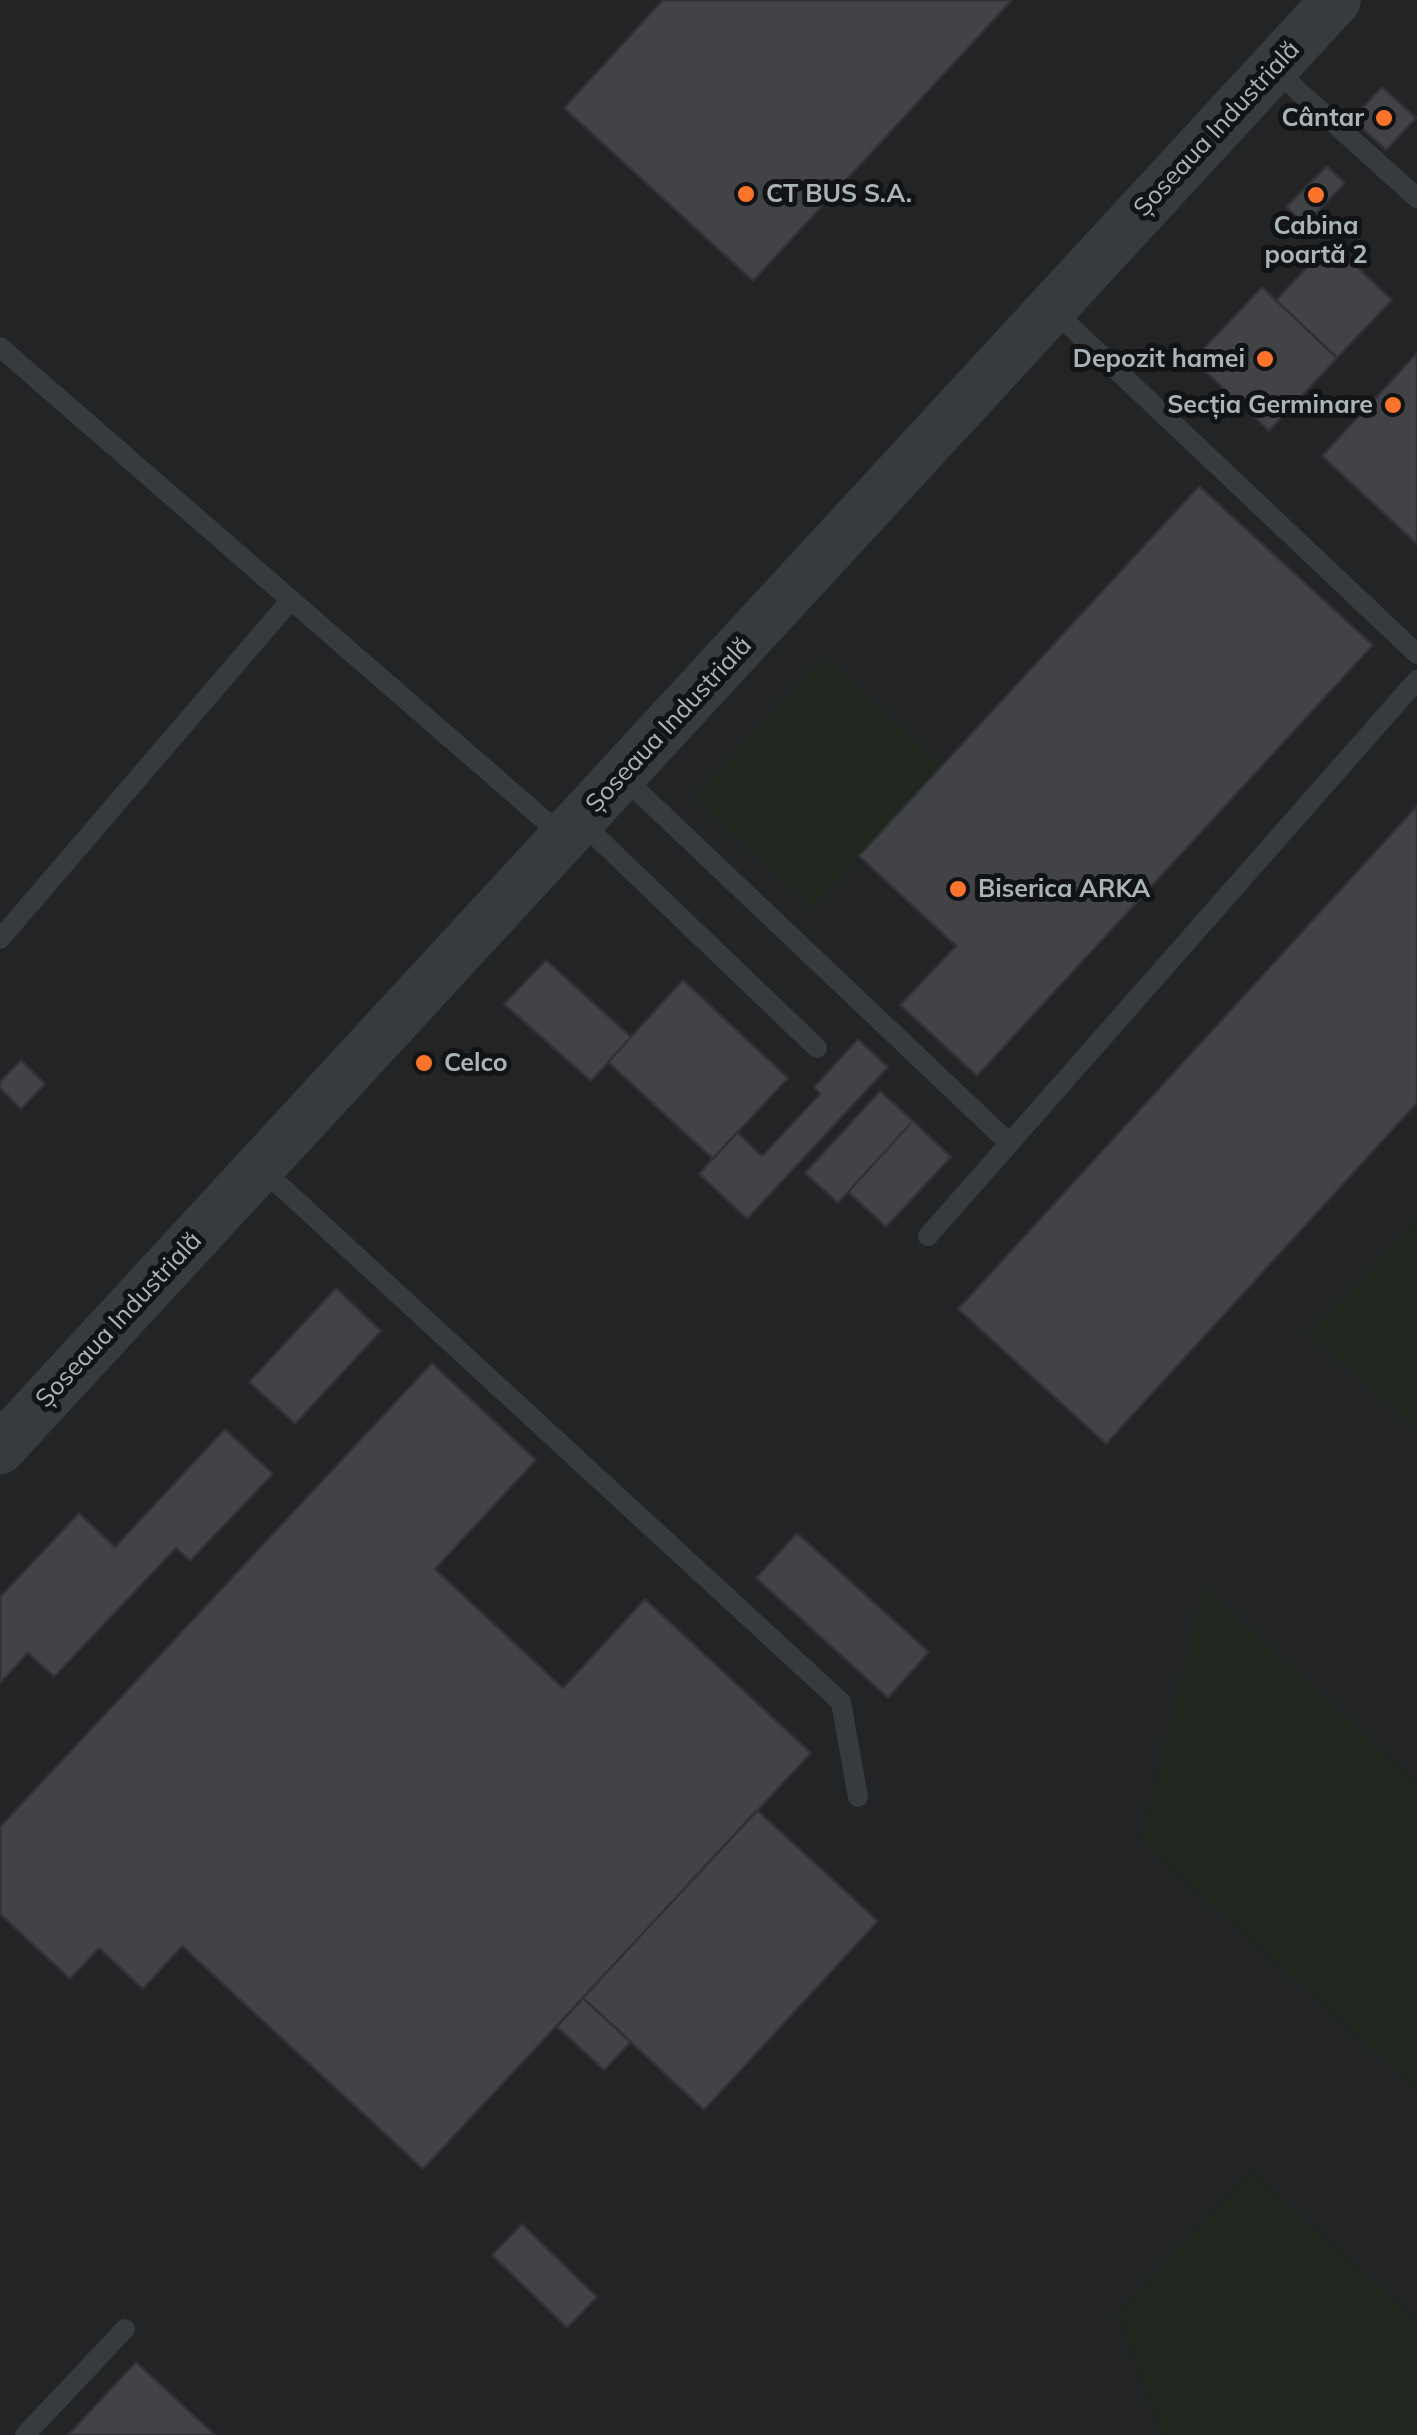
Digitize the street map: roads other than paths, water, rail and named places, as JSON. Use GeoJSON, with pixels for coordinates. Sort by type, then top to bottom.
{"type":"FeatureCollection","features":[{"type":"Feature","properties":{"kind":"street","name":"Șoseaua Industrială"},"geometry":{"type":"LineString","coordinates":[[0,1449],[1336,0]]}},
{"type":"Feature","properties":{"kind":"lane"},"geometry":{"type":"LineString","coordinates":[[1273,68],[1417,198]]}},
{"type":"Feature","properties":{"kind":"lane"},"geometry":{"type":"LineString","coordinates":[[1051,308],[1417,654]]}},
{"type":"Feature","properties":{"kind":"lane"},"geometry":{"type":"LineString","coordinates":[[0,347],[290,601],[572,830],[818,1048]]}},
{"type":"Feature","properties":{"kind":"lane"},"geometry":{"type":"LineString","coordinates":[[0,940],[290,601]]}},
{"type":"Feature","properties":{"kind":"lane"},"geometry":{"type":"LineString","coordinates":[[928,1236],[1417,680]]}},
{"type":"Feature","properties":{"kind":"lane"},"geometry":{"type":"LineString","coordinates":[[622,776],[1010,1143]]}},
{"type":"Feature","properties":{"kind":"lane"},"geometry":{"type":"LineString","coordinates":[[260,1166],[842,1702],[858,1797]]}},
{"type":"Feature","properties":{"kind":"lane"},"geometry":{"type":"LineString","coordinates":[[25,2435],[125,2329]]}},
{"type":"Feature","properties":{"kind":"place","name":"Cântar"},"geometry":{"type":"Point","coordinates":[1384,118]}},
{"type":"Feature","properties":{"kind":"place","name":"CT BUS S.A."},"geometry":{"type":"Point","coordinates":[746,194]}},
{"type":"Feature","properties":{"kind":"place","name":"Cabina poartă 2"},"geometry":{"type":"Point","coordinates":[1316,195]}},
{"type":"Feature","properties":{"kind":"place","name":"Depozit hamei"},"geometry":{"type":"Point","coordinates":[1265,359]}},
{"type":"Feature","properties":{"kind":"place","name":"Secția Germinare"},"geometry":{"type":"Point","coordinates":[1393,405]}},
{"type":"Feature","properties":{"kind":"place","name":"Biserica ARKA"},"geometry":{"type":"Point","coordinates":[958,889]}},
{"type":"Feature","properties":{"kind":"place","name":"Celco"},"geometry":{"type":"Point","coordinates":[424,1063]}}]}
